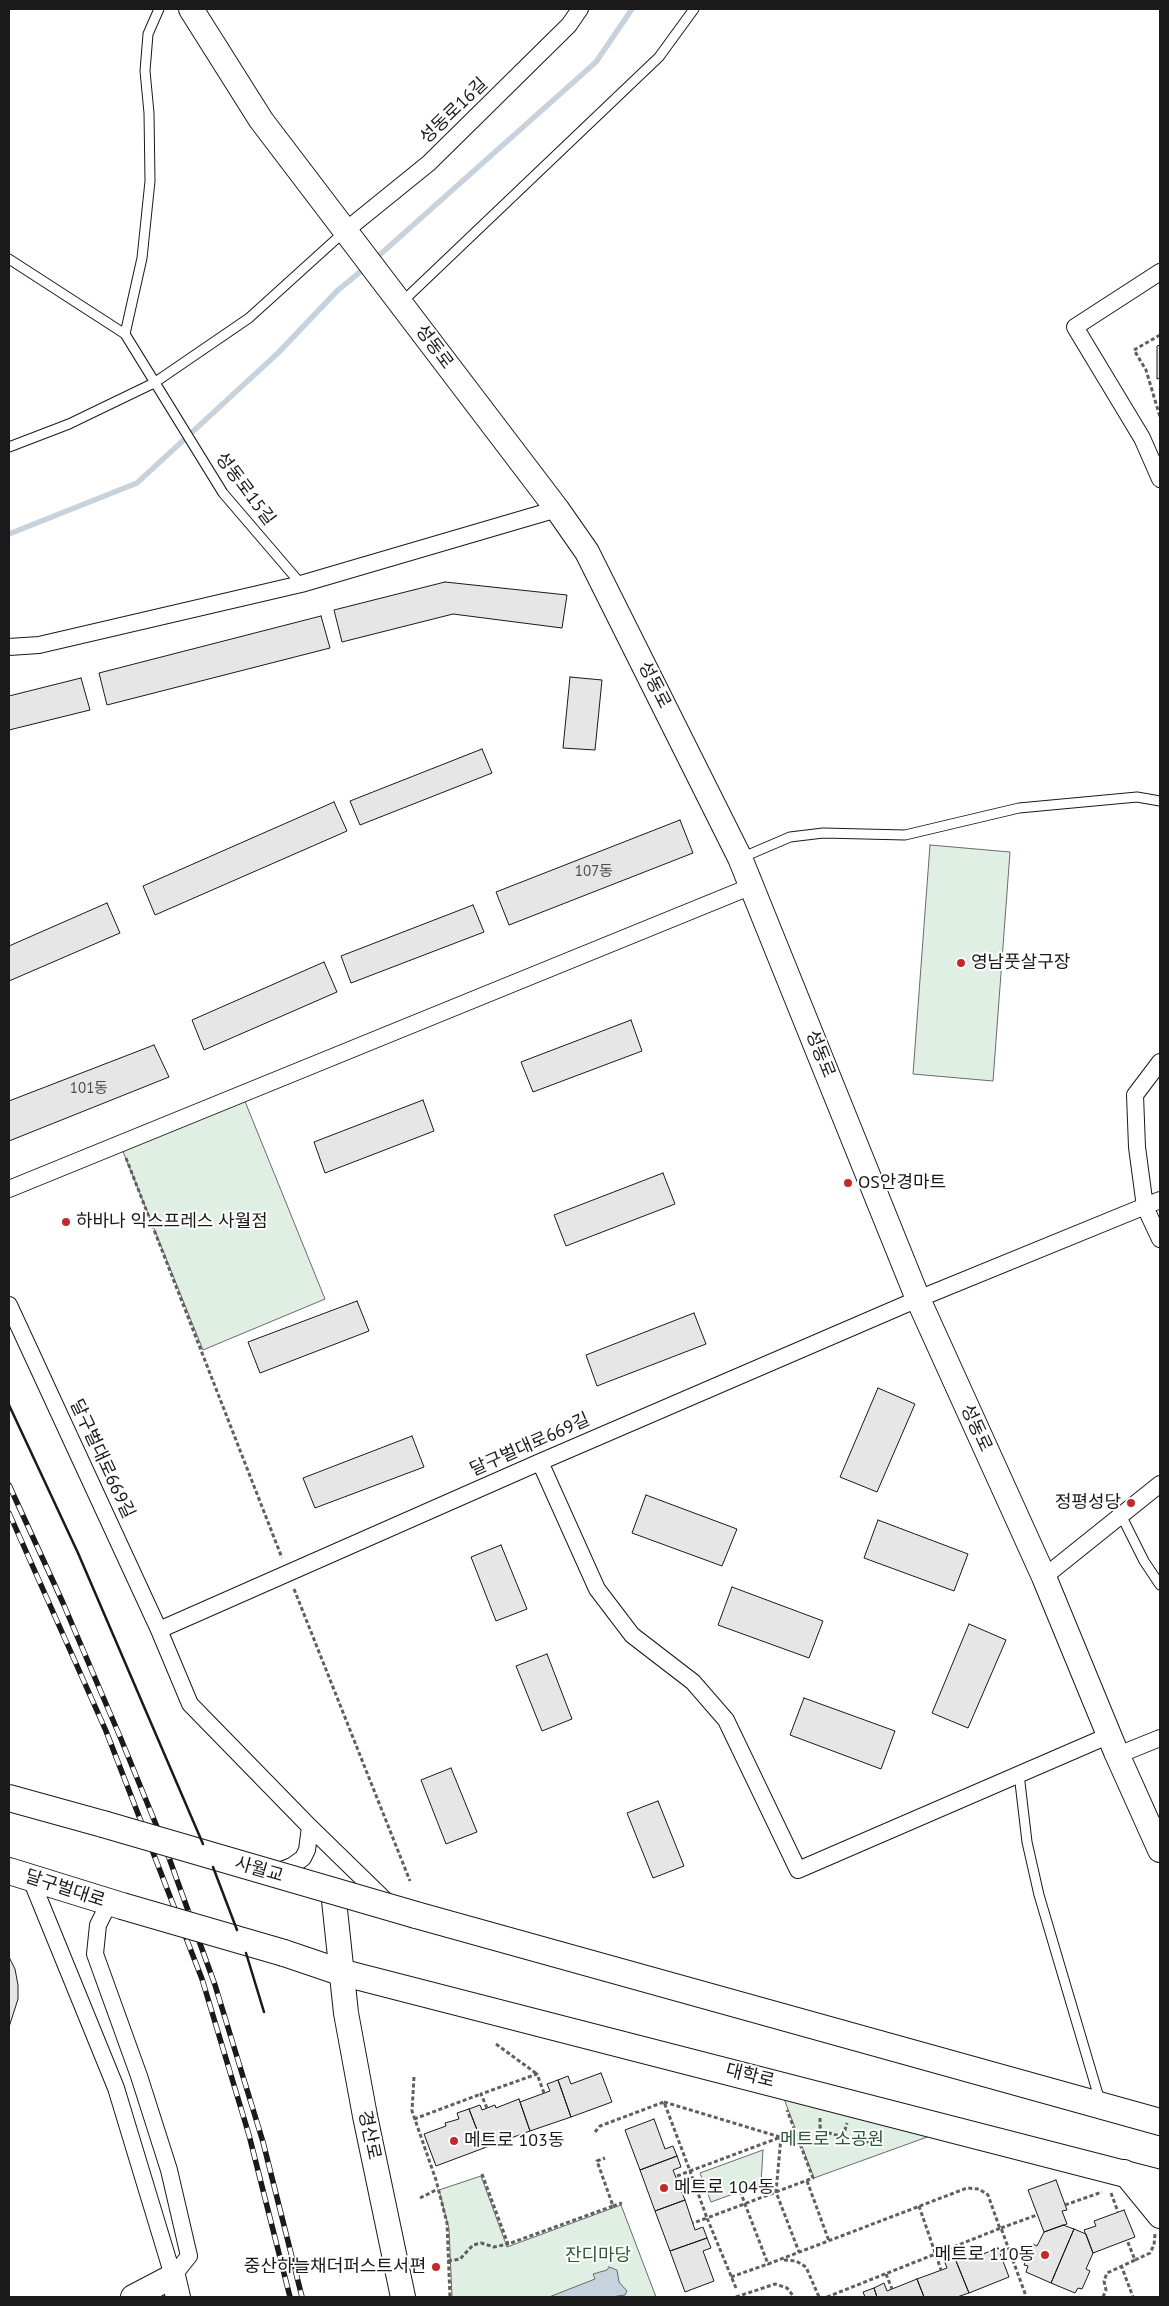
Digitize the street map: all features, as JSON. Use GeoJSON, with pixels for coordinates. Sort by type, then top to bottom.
{"type":"FeatureCollection","features":[{"type":"Feature","properties":{"kind":"main road","name":"사월교"},"geometry":{"type":"LineString","coordinates":[[9,1798],[405,1912]]}},
{"type":"Feature","properties":{"kind":"main road","name":"달구벌대로"},"geometry":{"type":"LineString","coordinates":[[19,1874],[115,1904]]}},
{"type":"Feature","properties":{"kind":"main road"},"geometry":{"type":"LineString","coordinates":[[115,1904],[284,1953],[340,1972]]}},
{"type":"Feature","properties":{"kind":"main road"},"geometry":{"type":"LineString","coordinates":[[405,1912],[1160,2122]]}},
{"type":"Feature","properties":{"kind":"main road","name":"대학로"},"geometry":{"type":"LineString","coordinates":[[340,1972],[1124,2172],[1160,2183]]}},
{"type":"Feature","properties":{"kind":"street"},"geometry":{"type":"LineString","coordinates":[[191,9],[261,120],[346,232]]}},
{"type":"Feature","properties":{"kind":"street","name":"성동로16길"},"geometry":{"type":"LineString","coordinates":[[346,232],[429,163],[562,32],[580,9]]}},
{"type":"Feature","properties":{"kind":"street","name":"성동로"},"geometry":{"type":"LineString","coordinates":[[346,232],[557,509],[587,552],[740,858],[918,1299],[1044,1577],[1160,1850]]}},
{"type":"Feature","properties":{"kind":"street"},"geometry":{"type":"LineString","coordinates":[[1160,272],[1075,327],[1142,438],[1160,479]]}},
{"type":"Feature","properties":{"kind":"street"},"geometry":{"type":"LineString","coordinates":[[9,647],[39,645],[301,584],[557,509]]}},
{"type":"Feature","properties":{"kind":"street"},"geometry":{"type":"LineString","coordinates":[[9,1189],[752,886]]}},
{"type":"Feature","properties":{"kind":"street"},"geometry":{"type":"LineString","coordinates":[[1160,1062],[1135,1095],[1137,1147],[1153,1204],[1160,1238]]}},
{"type":"Feature","properties":{"kind":"street","name":"달구벌대로669길"},"geometry":{"type":"LineString","coordinates":[[158,1630],[918,1299],[1153,1204]]}},
{"type":"Feature","properties":{"kind":"street","name":"달구벌대로669길"},"geometry":{"type":"LineString","coordinates":[[9,1305],[190,1704],[310,1827],[405,1912]]}},
{"type":"Feature","properties":{"kind":"street"},"geometry":{"type":"LineString","coordinates":[[540,1462],[597,1590],[632,1635],[692,1682],[726,1720],[798,1870],[1019,1774],[1114,1745],[1160,1738]]}},
{"type":"Feature","properties":{"kind":"street"},"geometry":{"type":"LineString","coordinates":[[1044,1577],[1160,1484]]}},
{"type":"Feature","properties":{"kind":"street"},"geometry":{"type":"LineString","coordinates":[[273,1874],[292,1866],[303,1858],[307,1850],[310,1827]]}},
{"type":"Feature","properties":{"kind":"street"},"geometry":{"type":"LineString","coordinates":[[19,1874],[116,2088],[176,2287]]}},
{"type":"Feature","properties":{"kind":"street","name":"경산로"},"geometry":{"type":"LineString","coordinates":[[333,1891],[340,1972],[365,2116],[403,2297]]}},
{"type":"Feature","properties":{"kind":"street"},"geometry":{"type":"LineString","coordinates":[[115,1904],[98,1925],[95,1954],[136,2068],[169,2170],[188,2256],[176,2287]]}},
{"type":"Feature","properties":{"kind":"street"},"geometry":{"type":"LineString","coordinates":[[1124,2172],[1157,2221]]}},
{"type":"Feature","properties":{"kind":"street"},"geometry":{"type":"LineString","coordinates":[[133,2297],[176,2287]]}},
{"type":"Feature","properties":{"kind":"lane"},"geometry":{"type":"LineString","coordinates":[[125,334],[142,258],[150,181],[149,113],[145,71],[148,34],[159,9]]}},
{"type":"Feature","properties":{"kind":"lane"},"geometry":{"type":"LineString","coordinates":[[398,300],[659,57],[694,9]]}},
{"type":"Feature","properties":{"kind":"lane"},"geometry":{"type":"LineString","coordinates":[[9,447],[69,424],[154,383],[250,318],[346,232]]}},
{"type":"Feature","properties":{"kind":"lane","name":"성동로15길"},"geometry":{"type":"LineString","coordinates":[[9,259],[125,334],[223,493],[301,584]]}},
{"type":"Feature","properties":{"kind":"lane"},"geometry":{"type":"LineString","coordinates":[[740,858],[790,837],[823,833],[905,835],[1019,808],[1136,797],[1160,801]]}},
{"type":"Feature","properties":{"kind":"lane"},"geometry":{"type":"LineString","coordinates":[[1121,1515],[1144,1561],[1160,1586]]}},
{"type":"Feature","properties":{"kind":"lane"},"geometry":{"type":"LineString","coordinates":[[1019,1774],[1027,1842],[1039,1895],[1102,2106]]}},
{"type":"Feature","properties":{"kind":"path"},"geometry":{"type":"LineString","coordinates":[[1160,335],[1134,350],[1146,370],[1160,417]]}},
{"type":"Feature","properties":{"kind":"path"},"geometry":{"type":"LineString","coordinates":[[120,1144],[410,1880]]}},
{"type":"Feature","properties":{"kind":"path"},"geometry":{"type":"LineString","coordinates":[[496,2044],[537,2074],[544,2093]]}},
{"type":"Feature","properties":{"kind":"path"},"geometry":{"type":"LineString","coordinates":[[414,2119],[537,2074]]}},
{"type":"Feature","properties":{"kind":"path"},"geometry":{"type":"LineString","coordinates":[[414,2078],[412,2111],[438,2189],[448,2229],[450,2297]]}},
{"type":"Feature","properties":{"kind":"path"},"geometry":{"type":"LineString","coordinates":[[482,2094],[487,2108]]}},
{"type":"Feature","properties":{"kind":"path"},"geometry":{"type":"LineString","coordinates":[[664,2102],[736,2288]]}},
{"type":"Feature","properties":{"kind":"path"},"geometry":{"type":"LineString","coordinates":[[595,2132],[600,2126],[664,2102],[781,2137]]}},
{"type":"Feature","properties":{"kind":"path"},"geometry":{"type":"LineString","coordinates":[[693,2223],[813,2178],[787,2108]]}},
{"type":"Feature","properties":{"kind":"path"},"geometry":{"type":"LineString","coordinates":[[820,2112],[820,2127],[822,2131],[864,2143],[870,2139],[878,2127]]}},
{"type":"Feature","properties":{"kind":"path"},"geometry":{"type":"LineString","coordinates":[[677,2176],[781,2137]]}},
{"type":"Feature","properties":{"kind":"path"},"geometry":{"type":"LineString","coordinates":[[781,2137],[776,2192],[799,2252]]}},
{"type":"Feature","properties":{"kind":"path"},"geometry":{"type":"LineString","coordinates":[[605,2158],[597,2161],[613,2206]]}},
{"type":"Feature","properties":{"kind":"path"},"geometry":{"type":"LineString","coordinates":[[482,2174],[508,2244]]}},
{"type":"Feature","properties":{"kind":"path"},"geometry":{"type":"LineString","coordinates":[[807,2180],[829,2241]]}},
{"type":"Feature","properties":{"kind":"path"},"geometry":{"type":"LineString","coordinates":[[420,2198],[438,2189]]}},
{"type":"Feature","properties":{"kind":"path"},"geometry":{"type":"LineString","coordinates":[[732,2277],[961,2190],[979,2189],[988,2195],[1026,2297]]}},
{"type":"Feature","properties":{"kind":"path"},"geometry":{"type":"LineString","coordinates":[[1065,2205],[1109,2189],[1118,2212]]}},
{"type":"Feature","properties":{"kind":"path"},"geometry":{"type":"LineString","coordinates":[[740,2191],[768,2264]]}},
{"type":"Feature","properties":{"kind":"path"},"geometry":{"type":"LineString","coordinates":[[448,2261],[460,2259],[470,2247],[476,2244],[494,2247],[508,2244],[622,2203]]}},
{"type":"Feature","properties":{"kind":"path"},"geometry":{"type":"LineString","coordinates":[[918,2206],[942,2270]]}},
{"type":"Feature","properties":{"kind":"path"},"geometry":{"type":"LineString","coordinates":[[827,2297],[1037,2215]]}},
{"type":"Feature","properties":{"kind":"path"},"geometry":{"type":"LineString","coordinates":[[1103,2297],[1106,2290],[1105,2276],[1110,2270],[1150,2253],[1155,2241],[1157,2221]]}},
{"type":"Feature","properties":{"kind":"path"},"geometry":{"type":"LineString","coordinates":[[1127,2240],[1134,2260]]}},
{"type":"Feature","properties":{"kind":"path"},"geometry":{"type":"LineString","coordinates":[[768,2264],[790,2259],[802,2263],[811,2276],[819,2297]]}},
{"type":"Feature","properties":{"kind":"path"},"geometry":{"type":"LineString","coordinates":[[1121,2265],[1133,2297]]}},
{"type":"Feature","properties":{"kind":"path"},"geometry":{"type":"LineString","coordinates":[[886,2274],[892,2289]]}},
{"type":"Feature","properties":{"kind":"path"},"geometry":{"type":"LineString","coordinates":[[736,2297],[775,2284],[787,2288],[794,2297]]}},
{"type":"Feature","properties":{"kind":"green space","name":"영남풋살구장"},"geometry":{"type":"Polygon","coordinates":[[[930,845],[1010,852],[993,1081],[913,1074],[930,845]]]}},
{"type":"Feature","properties":{"kind":"green space"},"geometry":{"type":"Polygon","coordinates":[[[242,1094],[325,1299],[203,1350],[120,1144],[242,1094]]]}},
{"type":"Feature","properties":{"kind":"green space","name":"메트로 소공원"},"geometry":{"type":"Polygon","coordinates":[[[783,2096],[930,2136],[814,2178],[783,2096]]]}},
{"type":"Feature","properties":{"kind":"green space"},"geometry":{"type":"Polygon","coordinates":[[[763,2150],[761,2184],[711,2202],[700,2173],[763,2150]]]}},
{"type":"Feature","properties":{"kind":"green space","name":"잔디마당"},"geometry":{"type":"Polygon","coordinates":[[[481,2176],[507,2247],[621,2205],[656,2297],[452,2297],[449,2229],[439,2190],[481,2176]]]}},
{"type":"Feature","properties":{"kind":"shaded area"},"geometry":{"type":"Polygon","coordinates":[[[609,2267],[617,2270],[619,2282],[627,2291],[625,2295],[611,2297],[549,2297],[595,2279],[593,2274],[607,2270],[609,2267]]]}},
{"type":"Feature","properties":{"kind":"building"},"geometry":{"type":"Polygon","coordinates":[[[1160,345],[1160,378],[1157,379],[1157,346],[1160,345]]]}},
{"type":"Feature","properties":{"kind":"building"},"geometry":{"type":"Polygon","coordinates":[[[445,582],[567,595],[562,628],[453,614],[342,642],[334,610],[445,582]]]}},
{"type":"Feature","properties":{"kind":"building"},"geometry":{"type":"Polygon","coordinates":[[[321,616],[330,648],[107,705],[99,673],[321,616]]]}},
{"type":"Feature","properties":{"kind":"building"},"geometry":{"type":"Polygon","coordinates":[[[570,677],[602,680],[595,750],[563,748],[570,677]]]}},
{"type":"Feature","properties":{"kind":"building"},"geometry":{"type":"Polygon","coordinates":[[[81,678],[90,710],[9,730],[9,696],[81,678]]]}},
{"type":"Feature","properties":{"kind":"building"},"geometry":{"type":"Polygon","coordinates":[[[482,749],[492,773],[360,825],[350,801],[482,749]]]}},
{"type":"Feature","properties":{"kind":"building"},"geometry":{"type":"Polygon","coordinates":[[[334,802],[347,831],[155,915],[143,886],[334,802]]]}},
{"type":"Feature","properties":{"kind":"building"},"geometry":{"type":"Polygon","coordinates":[[[680,820],[693,853],[509,925],[496,892],[680,820]]]}},
{"type":"Feature","properties":{"kind":"building"},"geometry":{"type":"Polygon","coordinates":[[[107,903],[120,933],[9,981],[9,946],[107,903]]]}},
{"type":"Feature","properties":{"kind":"building"},"geometry":{"type":"Polygon","coordinates":[[[473,905],[484,932],[351,983],[341,956],[473,905]]]}},
{"type":"Feature","properties":{"kind":"building"},"geometry":{"type":"Polygon","coordinates":[[[324,962],[337,992],[204,1050],[192,1020],[324,962]]]}},
{"type":"Feature","properties":{"kind":"building"},"geometry":{"type":"Polygon","coordinates":[[[631,1020],[642,1051],[533,1092],[521,1062],[631,1020]]]}},
{"type":"Feature","properties":{"kind":"building"},"geometry":{"type":"Polygon","coordinates":[[[154,1045],[169,1077],[9,1141],[9,1101],[154,1045]]]}},
{"type":"Feature","properties":{"kind":"building"},"geometry":{"type":"Polygon","coordinates":[[[423,1100],[434,1131],[325,1173],[314,1142],[423,1100]]]}},
{"type":"Feature","properties":{"kind":"building"},"geometry":{"type":"Polygon","coordinates":[[[663,1173],[675,1204],[566,1246],[554,1215],[663,1173]]]}},
{"type":"Feature","properties":{"kind":"building"},"geometry":{"type":"Polygon","coordinates":[[[357,1301],[369,1331],[260,1373],[248,1342],[357,1301]]]}},
{"type":"Feature","properties":{"kind":"building"},"geometry":{"type":"Polygon","coordinates":[[[694,1313],[706,1344],[597,1386],[586,1355],[694,1313]]]}},
{"type":"Feature","properties":{"kind":"building"},"geometry":{"type":"Polygon","coordinates":[[[878,1388],[915,1404],[877,1492],[840,1477],[878,1388]]]}},
{"type":"Feature","properties":{"kind":"building"},"geometry":{"type":"Polygon","coordinates":[[[412,1436],[424,1467],[315,1508],[303,1478],[412,1436]]]}},
{"type":"Feature","properties":{"kind":"building"},"geometry":{"type":"Polygon","coordinates":[[[646,1495],[737,1529],[722,1566],[632,1533],[646,1495]]]}},
{"type":"Feature","properties":{"kind":"building"},"geometry":{"type":"Polygon","coordinates":[[[878,1520],[968,1554],[954,1591],[864,1558],[878,1520]]]}},
{"type":"Feature","properties":{"kind":"building"},"geometry":{"type":"Polygon","coordinates":[[[501,1545],[527,1609],[496,1621],[471,1557],[501,1545]]]}},
{"type":"Feature","properties":{"kind":"building"},"geometry":{"type":"Polygon","coordinates":[[[732,1587],[823,1621],[809,1658],[718,1625],[732,1587]]]}},
{"type":"Feature","properties":{"kind":"building"},"geometry":{"type":"Polygon","coordinates":[[[969,1624],[1006,1640],[968,1728],[932,1713],[969,1624]]]}},
{"type":"Feature","properties":{"kind":"building"},"geometry":{"type":"Polygon","coordinates":[[[547,1654],[572,1719],[542,1731],[516,1666],[547,1654]]]}},
{"type":"Feature","properties":{"kind":"building"},"geometry":{"type":"Polygon","coordinates":[[[804,1698],[895,1731],[881,1769],[790,1735],[804,1698]]]}},
{"type":"Feature","properties":{"kind":"building"},"geometry":{"type":"Polygon","coordinates":[[[451,1768],[477,1832],[446,1844],[421,1780],[451,1768]]]}},
{"type":"Feature","properties":{"kind":"building"},"geometry":{"type":"Polygon","coordinates":[[[658,1801],[684,1866],[653,1878],[627,1813],[658,1801]]]}},
{"type":"Feature","properties":{"kind":"building"},"geometry":{"type":"Polygon","coordinates":[[[9,1957],[15,1969],[18,1999],[9,2027],[9,1957]]]}},
{"type":"Feature","properties":{"kind":"building","name":"메트로 103동"},"geometry":{"type":"Polygon","coordinates":[[[601,2073],[612,2102],[571,2117],[558,2080],[568,2076],[571,2084],[601,2073]]]}},
{"type":"Feature","properties":{"kind":"building","name":"메트로 103동"},"geometry":{"type":"Polygon","coordinates":[[[558,2080],[571,2117],[530,2131],[520,2102],[550,2091],[547,2084],[558,2080]]]}},
{"type":"Feature","properties":{"kind":"building","name":"메트로 103동"},"geometry":{"type":"Polygon","coordinates":[[[519,2099],[530,2131],[484,2148],[469,2109],[480,2105],[482,2110],[495,2105],[496,2108],[519,2099]]]}},
{"type":"Feature","properties":{"kind":"building","name":"메트로 103동"},"geometry":{"type":"Polygon","coordinates":[[[469,2109],[484,2148],[436,2166],[424,2134],[446,2126],[445,2123],[459,2119],[457,2113],[469,2109]]]}},
{"type":"Feature","properties":{"kind":"building","name":"메트로 104동"},"geometry":{"type":"Polygon","coordinates":[[[654,2119],[665,2149],[673,2146],[677,2156],[640,2170],[625,2130],[654,2119]]]}},
{"type":"Feature","properties":{"kind":"building","name":"메트로 104동"},"geometry":{"type":"Polygon","coordinates":[[[677,2156],[681,2167],[673,2170],[685,2200],[655,2211],[640,2170],[677,2156]]]}},
{"type":"Feature","properties":{"kind":"building","name":"메트로 110동"},"geometry":{"type":"Polygon","coordinates":[[[1056,2180],[1067,2210],[1062,2211],[1067,2224],[1044,2232],[1028,2190],[1056,2180]]]}},
{"type":"Feature","properties":{"kind":"building","name":"메트로 104동"},"geometry":{"type":"Polygon","coordinates":[[[685,2200],[695,2230],[703,2227],[707,2238],[670,2251],[655,2211],[685,2200]]]}},
{"type":"Feature","properties":{"kind":"building","name":"메트로 110동"},"geometry":{"type":"Polygon","coordinates":[[[1124,2210],[1135,2237],[1093,2253],[1084,2230],[1096,2226],[1094,2221],[1124,2210]]]}},
{"type":"Feature","properties":{"kind":"building","name":"메트로 110동"},"geometry":{"type":"Polygon","coordinates":[[[1063,2225],[1074,2229],[1051,2283],[1026,2272],[1028,2266],[1024,2265],[1033,2244],[1037,2246],[1044,2232],[1063,2225]]]}},
{"type":"Feature","properties":{"kind":"building","name":"메트로 110동"},"geometry":{"type":"Polygon","coordinates":[[[1074,2229],[1086,2234],[1093,2253],[1086,2269],[1090,2271],[1082,2289],[1078,2288],[1075,2293],[1051,2283],[1074,2229]]]}},
{"type":"Feature","properties":{"kind":"building","name":"메트로 104동"},"geometry":{"type":"Polygon","coordinates":[[[707,2238],[711,2248],[703,2251],[714,2281],[685,2292],[670,2251],[707,2238]]]}},
{"type":"Feature","properties":{"kind":"building"},"geometry":{"type":"Polygon","coordinates":[[[998,2248],[1009,2277],[969,2293],[954,2256],[965,2252],[968,2260],[998,2248]]]}},
{"type":"Feature","properties":{"kind":"building"},"geometry":{"type":"Polygon","coordinates":[[[954,2256],[969,2293],[957,2297],[924,2297],[917,2279],[947,2268],[944,2260],[954,2256]]]}},
{"type":"Feature","properties":{"kind":"building"},"geometry":{"type":"Polygon","coordinates":[[[917,2279],[924,2297],[877,2297],[874,2288],[884,2283],[887,2291],[917,2279]]]}},
{"type":"Feature","properties":{"kind":"building"},"geometry":{"type":"Polygon","coordinates":[[[874,2288],[877,2297],[865,2297],[863,2292],[874,2288]]]}},
{"type":"Feature","properties":{"kind":"waterway"},"geometry":{"type":"LineString","coordinates":[[375,259],[596,62],[632,9]]}},
{"type":"Feature","properties":{"kind":"waterway"},"geometry":{"type":"LineString","coordinates":[[9,534],[137,483],[278,353],[338,290],[366,267]]}},
{"type":"Feature","properties":{"kind":"railway"},"geometry":{"type":"LineString","coordinates":[[9,1485],[63,1603],[121,1739],[164,1844],[215,1985],[263,2142],[302,2297]]}},
{"type":"Feature","properties":{"kind":"railway"},"geometry":{"type":"LineString","coordinates":[[9,1513],[106,1731],[202,1979],[249,2135],[290,2297]]}},
{"type":"Feature","properties":{"kind":"wall"},"geometry":{"type":"LineString","coordinates":[[9,1405],[78,1553],[203,1844]]}},
{"type":"Feature","properties":{"kind":"wall"},"geometry":{"type":"LineString","coordinates":[[213,1867],[237,1930]]}},
{"type":"Feature","properties":{"kind":"wall"},"geometry":{"type":"LineString","coordinates":[[246,1953],[264,2012]]}},
{"type":"Feature","properties":{"kind":"place","name":"영남풋살구장"},"geometry":{"type":"Point","coordinates":[961,963]}},
{"type":"Feature","properties":{"kind":"place","name":"OS안경마트"},"geometry":{"type":"Point","coordinates":[848,1183]}},
{"type":"Feature","properties":{"kind":"place","name":"하바나 익스프레스 사월점"},"geometry":{"type":"Point","coordinates":[66,1222]}},
{"type":"Feature","properties":{"kind":"place","name":"정평성당"},"geometry":{"type":"Point","coordinates":[1131,1503]}},
{"type":"Feature","properties":{"kind":"place","name":"메트로 103동"},"geometry":{"type":"Point","coordinates":[454,2141]}},
{"type":"Feature","properties":{"kind":"place","name":"메트로 104동"},"geometry":{"type":"Point","coordinates":[664,2188]}},
{"type":"Feature","properties":{"kind":"place","name":"메트로 110동"},"geometry":{"type":"Point","coordinates":[1045,2255]}},
{"type":"Feature","properties":{"kind":"place","name":"중산하늘채더퍼스트서편"},"geometry":{"type":"Point","coordinates":[436,2267]}}]}
